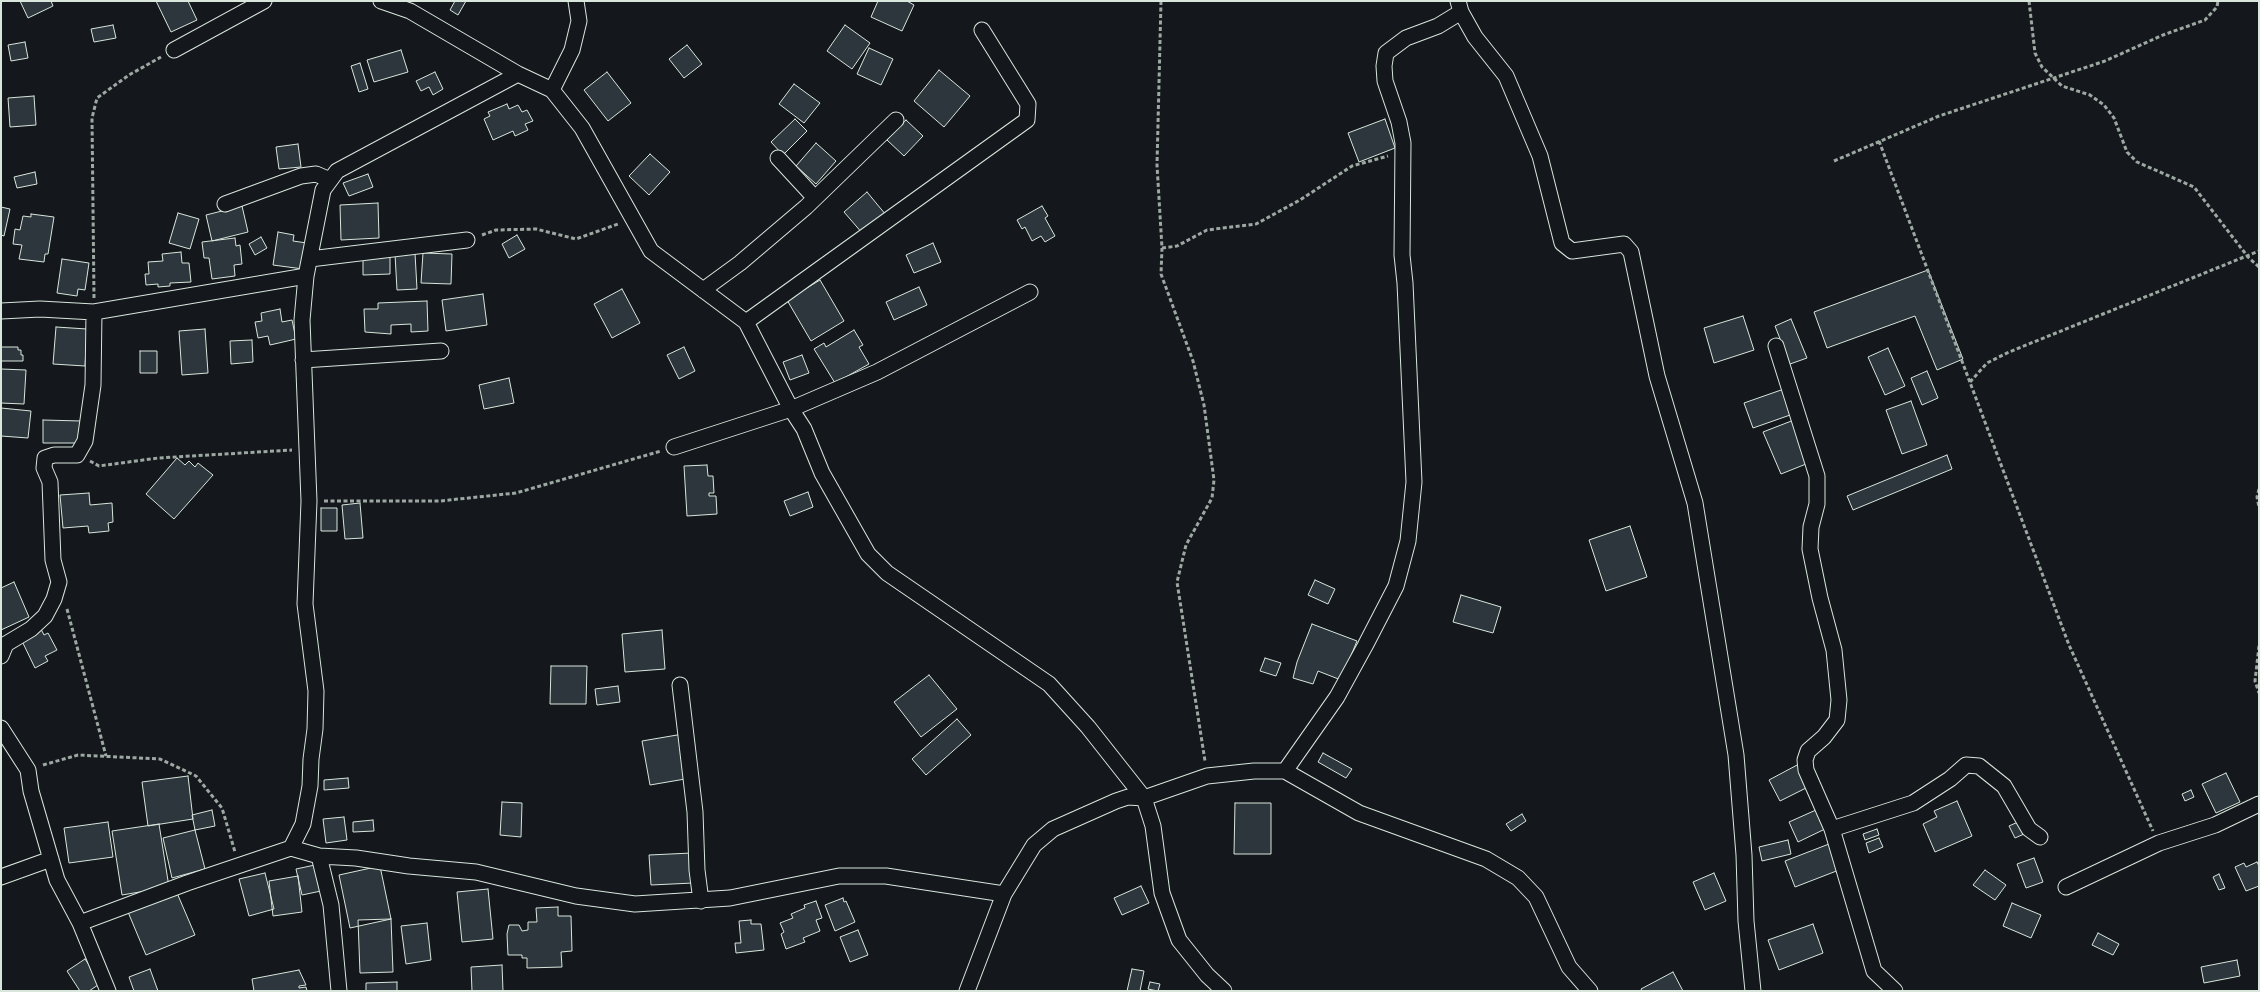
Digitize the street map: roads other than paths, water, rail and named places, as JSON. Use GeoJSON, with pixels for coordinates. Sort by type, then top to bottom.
{"type":"FeatureCollection","features":[{"type":"Feature","properties":{"kind":"street"},"geometry":{"type":"LineString","coordinates":[[174,50],[264,1]]}},
{"type":"Feature","properties":{"kind":"street"},"geometry":{"type":"LineString","coordinates":[[381,1],[412,6],[518,74],[552,90],[582,128],[651,251],[746,322],[791,409],[804,429],[822,473],[868,554],[887,574],[1049,684],[1088,727],[1144,798],[1153,826],[1162,893],[1179,940],[1207,975],[1224,991]]}},
{"type":"Feature","properties":{"kind":"street"},"geometry":{"type":"LineString","coordinates":[[552,90],[572,50],[579,22],[576,1]]}},
{"type":"Feature","properties":{"kind":"street"},"geometry":{"type":"LineString","coordinates":[[1285,771],[1337,697],[1365,646],[1396,586],[1408,541],[1414,482],[1405,283],[1402,255],[1403,151],[1399,122],[1385,80],[1384,66],[1386,53],[1406,38],[1438,26],[1459,7],[1475,37],[1506,76],[1540,156],[1562,243],[1572,251],[1624,244],[1631,252],[1657,376],[1695,503],[1736,755],[1744,855],[1746,921],[1753,991]]}},
{"type":"Feature","properties":{"kind":"street"},"geometry":{"type":"LineString","coordinates":[[746,322],[1027,120],[1028,104],[982,30]]}},
{"type":"Feature","properties":{"kind":"street"},"geometry":{"type":"LineString","coordinates":[[291,848],[303,824],[310,786],[311,760],[316,729],[316,691],[305,604],[309,501],[302,320],[306,276],[323,190],[337,171],[518,74]]}},
{"type":"Feature","properties":{"kind":"street"},"geometry":{"type":"LineString","coordinates":[[703,290],[747,257],[806,207],[814,197],[896,120]]}},
{"type":"Feature","properties":{"kind":"street"},"geometry":{"type":"LineString","coordinates":[[778,158],[814,197]]}},
{"type":"Feature","properties":{"kind":"street"},"geometry":{"type":"LineString","coordinates":[[225,204],[301,176],[316,174],[330,180]]}},
{"type":"Feature","properties":{"kind":"street"},"geometry":{"type":"LineString","coordinates":[[310,259],[467,240]]}},
{"type":"Feature","properties":{"kind":"street"},"geometry":{"type":"LineString","coordinates":[[1,311],[94,312],[306,276]]}},
{"type":"Feature","properties":{"kind":"street"},"geometry":{"type":"LineString","coordinates":[[674,447],[791,409],[877,372],[1030,292]]}},
{"type":"Feature","properties":{"kind":"street"},"geometry":{"type":"LineString","coordinates":[[1,656],[6,644],[31,629],[45,616],[54,599],[59,582],[53,560],[50,482],[44,468],[45,458],[54,455],[77,454],[85,441],[92,385],[94,312]]}},
{"type":"Feature","properties":{"kind":"street"},"geometry":{"type":"LineString","coordinates":[[1776,346],[1817,476],[1817,504],[1811,527],[1810,549],[1820,598],[1834,650],[1839,700],[1837,720],[1824,737],[1808,750],[1805,760],[1806,770],[1832,829],[1874,971],[1895,991]]}},
{"type":"Feature","properties":{"kind":"street"},"geometry":{"type":"LineString","coordinates":[[303,360],[441,351]]}},
{"type":"Feature","properties":{"kind":"street"},"geometry":{"type":"LineString","coordinates":[[680,685],[694,803],[697,870],[701,901]]}},
{"type":"Feature","properties":{"kind":"street"},"geometry":{"type":"LineString","coordinates":[[1,728],[28,770],[31,791],[57,880],[80,923],[108,991]]}},
{"type":"Feature","properties":{"kind":"street"},"geometry":{"type":"LineString","coordinates":[[1832,829],[1913,803],[1950,779],[1966,765],[1979,766],[2004,786],[2028,829],[2040,837]]}},
{"type":"Feature","properties":{"kind":"street"},"geometry":{"type":"LineString","coordinates":[[967,991],[1004,894],[1034,845],[1053,830],[1116,801],[1128,797],[1144,798],[1207,776],[1254,771],[1285,771],[1358,813],[1486,859],[1518,878],[1536,898],[1569,968],[1590,991]]}},
{"type":"Feature","properties":{"kind":"street"},"geometry":{"type":"LineString","coordinates":[[2066,887],[2159,843],[2215,825],[2259,804]]}},
{"type":"Feature","properties":{"kind":"street"},"geometry":{"type":"LineString","coordinates":[[80,923],[187,882],[291,848],[319,856],[356,858],[409,866],[476,872],[576,896],[635,904],[701,901],[761,892],[839,876],[886,876],[1004,894]]}},
{"type":"Feature","properties":{"kind":"street"},"geometry":{"type":"LineString","coordinates":[[319,856],[331,905],[339,991]]}},
{"type":"Feature","properties":{"kind":"street"},"geometry":{"type":"LineString","coordinates":[[1,877],[51,859]]}}]}
